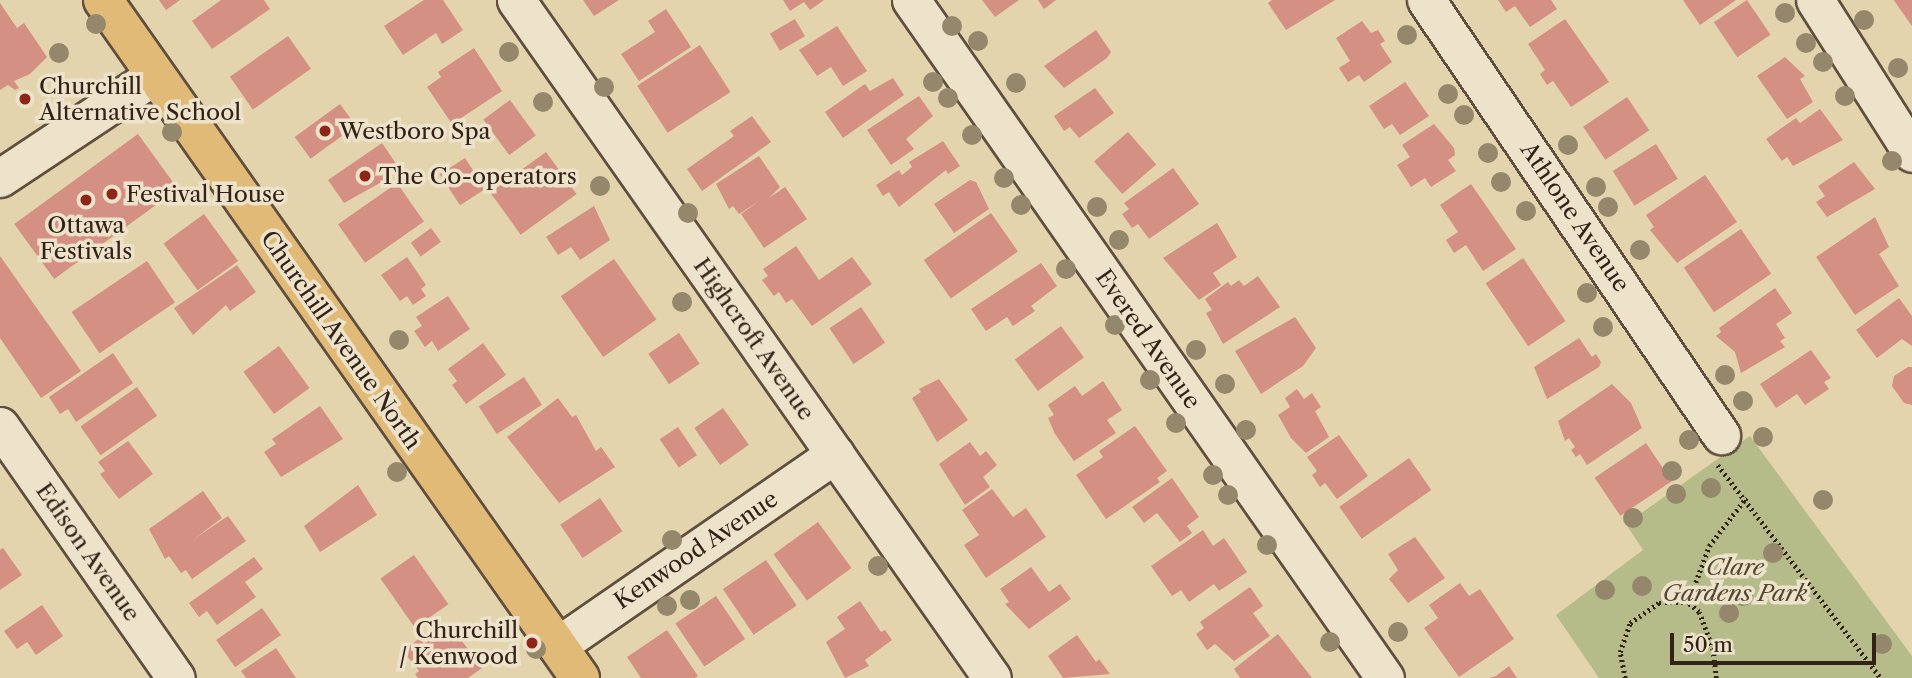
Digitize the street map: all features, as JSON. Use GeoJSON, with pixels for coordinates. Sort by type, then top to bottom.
{"type":"FeatureCollection","features":[{"type":"Feature","properties":{"kind":"main road","name":"Churchill Avenue North"},"geometry":{"type":"LineString","coordinates":[[103,0],[580,678]]}},
{"type":"Feature","properties":{"kind":"street","name":"Highcroft Avenue"},"geometry":{"type":"LineString","coordinates":[[516,0],[992,678]]}},
{"type":"Feature","properties":{"kind":"street","name":"Evered Avenue"},"geometry":{"type":"LineString","coordinates":[[911,0],[1385,678]]}},
{"type":"Feature","properties":{"kind":"street","name":"Athlone Avenue"},"geometry":{"type":"LineString","coordinates":[[1426,0],[1721,435]]}},
{"type":"Feature","properties":{"kind":"street"},"geometry":{"type":"LineString","coordinates":[[1815,0],[1912,153]]}},
{"type":"Feature","properties":{"kind":"street"},"geometry":{"type":"LineString","coordinates":[[0,178],[155,75]]}},
{"type":"Feature","properties":{"kind":"street","name":"Edison Avenue"},"geometry":{"type":"LineString","coordinates":[[0,426],[176,678]]}},
{"type":"Feature","properties":{"kind":"street","name":"Kenwood Avenue"},"geometry":{"type":"LineString","coordinates":[[557,646],[835,454]]}},
{"type":"Feature","properties":{"kind":"path"},"geometry":{"type":"LineString","coordinates":[[1721,435],[1714,460],[1746,498],[1881,678]]}},
{"type":"Feature","properties":{"kind":"path"},"geometry":{"type":"LineString","coordinates":[[1688,603],[1709,546],[1746,498]]}},
{"type":"Feature","properties":{"kind":"path"},"geometry":{"type":"LineString","coordinates":[[1625,678],[1620,652],[1630,623],[1659,603],[1688,603],[1699,612],[1713,650],[1717,678]]}},
{"type":"Feature","properties":{"kind":"green space","name":"Clare Gardens Park"},"geometry":{"type":"Polygon","coordinates":[[[1750,436],[1912,656],[1912,678],[1599,678],[1556,615],[1643,550],[1626,524],[1750,436]]]}},
{"type":"Feature","properties":{"kind":"building"},"geometry":{"type":"Polygon","coordinates":[[[159,0],[180,0],[166,10],[159,0]]]}},
{"type":"Feature","properties":{"kind":"building"},"geometry":{"type":"Polygon","coordinates":[[[221,0],[264,0],[270,9],[212,49],[192,21],[221,0]]]}},
{"type":"Feature","properties":{"kind":"building"},"geometry":{"type":"Polygon","coordinates":[[[424,0],[443,0],[463,30],[442,44],[436,33],[403,55],[384,26],[424,0]]]}},
{"type":"Feature","properties":{"kind":"building"},"geometry":{"type":"Polygon","coordinates":[[[583,0],[619,0],[594,16],[583,0]]]}},
{"type":"Feature","properties":{"kind":"building"},"geometry":{"type":"Polygon","coordinates":[[[783,0],[824,0],[810,10],[804,2],[790,11],[783,0]]]}},
{"type":"Feature","properties":{"kind":"building"},"geometry":{"type":"Polygon","coordinates":[[[982,0],[1019,0],[995,17],[982,0]]]}},
{"type":"Feature","properties":{"kind":"building"},"geometry":{"type":"Polygon","coordinates":[[[1038,0],[1056,0],[1044,9],[1038,0]]]}},
{"type":"Feature","properties":{"kind":"building"},"geometry":{"type":"Polygon","coordinates":[[[1272,0],[1335,0],[1286,30],[1268,3],[1272,0]]]}},
{"type":"Feature","properties":{"kind":"building"},"geometry":{"type":"Polygon","coordinates":[[[1498,0],[1551,0],[1557,9],[1530,27],[1515,6],[1506,12],[1498,0]]]}},
{"type":"Feature","properties":{"kind":"building"},"geometry":{"type":"Polygon","coordinates":[[[1683,0],[1736,0],[1700,25],[1683,0]]]}},
{"type":"Feature","properties":{"kind":"building"},"geometry":{"type":"Polygon","coordinates":[[[1747,0],[1770,35],[1737,57],[1714,22],[1747,0]]]}},
{"type":"Feature","properties":{"kind":"building"},"geometry":{"type":"Polygon","coordinates":[[[1894,0],[1912,0],[1912,26],[1895,2],[1894,0]]]}},
{"type":"Feature","properties":{"kind":"building"},"geometry":{"type":"Polygon","coordinates":[[[0,3],[17,28],[24,23],[47,57],[30,74],[14,81],[19,88],[15,90],[8,85],[0,90],[0,3]]]}},
{"type":"Feature","properties":{"kind":"building"},"geometry":{"type":"Polygon","coordinates":[[[666,9],[691,47],[639,81],[621,54],[655,32],[648,21],[666,9]]]}},
{"type":"Feature","properties":{"kind":"building"},"geometry":{"type":"Polygon","coordinates":[[[795,19],[805,36],[780,51],[770,34],[795,19]]]}},
{"type":"Feature","properties":{"kind":"building"},"geometry":{"type":"Polygon","coordinates":[[[1565,19],[1609,82],[1571,107],[1553,81],[1547,85],[1540,74],[1545,70],[1528,44],[1565,19]]]}},
{"type":"Feature","properties":{"kind":"building"},"geometry":{"type":"Polygon","coordinates":[[[1362,21],[1371,33],[1378,30],[1385,41],[1380,44],[1392,62],[1364,82],[1359,75],[1348,82],[1339,68],[1350,61],[1336,38],[1362,21]]]}},
{"type":"Feature","properties":{"kind":"building"},"geometry":{"type":"Polygon","coordinates":[[[837,26],[867,71],[843,86],[831,67],[817,76],[799,50],[837,26]]]}},
{"type":"Feature","properties":{"kind":"building"},"geometry":{"type":"Polygon","coordinates":[[[1096,30],[1111,52],[1107,58],[1064,88],[1044,66],[1096,30]]]}},
{"type":"Feature","properties":{"kind":"building"},"geometry":{"type":"Polygon","coordinates":[[[288,36],[311,69],[253,109],[230,77],[288,36]]]}},
{"type":"Feature","properties":{"kind":"building"},"geometry":{"type":"Polygon","coordinates":[[[700,45],[730,92],[668,133],[637,86],[700,45]]]}},
{"type":"Feature","properties":{"kind":"building"},"geometry":{"type":"Polygon","coordinates":[[[474,48],[502,91],[452,124],[427,87],[441,77],[438,72],[474,48]]]}},
{"type":"Feature","properties":{"kind":"building"},"geometry":{"type":"Polygon","coordinates":[[[1785,57],[1805,76],[1800,79],[1813,102],[1787,119],[1757,76],[1785,57]]]}},
{"type":"Feature","properties":{"kind":"building"},"geometry":{"type":"Polygon","coordinates":[[[893,78],[904,95],[843,138],[825,112],[865,84],[870,91],[893,78]]]}},
{"type":"Feature","properties":{"kind":"building"},"geometry":{"type":"Polygon","coordinates":[[[1405,82],[1429,116],[1400,135],[1392,124],[1384,129],[1369,106],[1405,82]]]}},
{"type":"Feature","properties":{"kind":"building"},"geometry":{"type":"Polygon","coordinates":[[[1095,88],[1114,113],[1079,138],[1070,127],[1064,131],[1054,116],[1095,88]]]}},
{"type":"Feature","properties":{"kind":"building"},"geometry":{"type":"Polygon","coordinates":[[[919,96],[933,116],[906,139],[914,149],[891,165],[867,130],[919,96]]]}},
{"type":"Feature","properties":{"kind":"building"},"geometry":{"type":"Polygon","coordinates":[[[1627,97],[1649,130],[1605,160],[1583,127],[1627,97]]]}},
{"type":"Feature","properties":{"kind":"building"},"geometry":{"type":"Polygon","coordinates":[[[510,100],[536,136],[509,155],[483,119],[510,100]]]}},
{"type":"Feature","properties":{"kind":"building","name":"Westboro Spa"},"geometry":{"type":"Polygon","coordinates":[[[340,104],[356,126],[311,159],[295,137],[340,104]]]}},
{"type":"Feature","properties":{"kind":"building"},"geometry":{"type":"Polygon","coordinates":[[[1820,109],[1843,140],[1793,166],[1787,157],[1782,161],[1766,139],[1796,118],[1800,123],[1820,109]]]}},
{"type":"Feature","properties":{"kind":"building"},"geometry":{"type":"Polygon","coordinates":[[[752,116],[771,142],[702,191],[687,169],[734,136],[730,131],[752,116]]]}},
{"type":"Feature","properties":{"kind":"building"},"geometry":{"type":"Polygon","coordinates":[[[1434,124],[1454,148],[1455,155],[1448,160],[1456,171],[1431,187],[1425,178],[1411,187],[1397,165],[1410,157],[1402,145],[1434,124]]]}},
{"type":"Feature","properties":{"kind":"building"},"geometry":{"type":"Polygon","coordinates":[[[1128,132],[1156,164],[1122,194],[1094,162],[1128,132]]]}},
{"type":"Feature","properties":{"kind":"building","name":"Festival House"},"geometry":{"type":"Polygon","coordinates":[[[138,134],[178,189],[54,279],[14,224],[138,134]]]}},
{"type":"Feature","properties":{"kind":"building"},"geometry":{"type":"Polygon","coordinates":[[[943,141],[960,166],[948,174],[946,170],[899,207],[889,192],[883,196],[876,185],[899,170],[902,175],[912,167],[909,162],[943,141]]]}},
{"type":"Feature","properties":{"kind":"building","name":"The Co-operators"},"geometry":{"type":"Polygon","coordinates":[[[382,143],[401,171],[344,203],[328,180],[382,143]]]}},
{"type":"Feature","properties":{"kind":"building"},"geometry":{"type":"Polygon","coordinates":[[[1656,144],[1678,179],[1634,206],[1613,171],[1656,144]]]}},
{"type":"Feature","properties":{"kind":"building"},"geometry":{"type":"Polygon","coordinates":[[[546,152],[577,194],[521,235],[490,193],[546,152]]]}},
{"type":"Feature","properties":{"kind":"building"},"geometry":{"type":"Polygon","coordinates":[[[759,156],[780,187],[769,198],[785,187],[807,219],[764,248],[741,214],[759,201],[739,214],[733,206],[729,209],[716,184],[759,156]]]}},
{"type":"Feature","properties":{"kind":"building"},"geometry":{"type":"Polygon","coordinates":[[[465,158],[485,189],[460,205],[440,174],[465,158]]]}},
{"type":"Feature","properties":{"kind":"building"},"geometry":{"type":"Polygon","coordinates":[[[1854,162],[1875,189],[1827,217],[1816,202],[1825,196],[1818,186],[1854,162]]]}},
{"type":"Feature","properties":{"kind":"building"},"geometry":{"type":"Polygon","coordinates":[[[1173,168],[1199,204],[1149,239],[1138,224],[1132,228],[1122,214],[1129,209],[1124,203],[1173,168]]]}},
{"type":"Feature","properties":{"kind":"building"},"geometry":{"type":"Polygon","coordinates":[[[1705,175],[1737,222],[1677,263],[1650,230],[1654,227],[1646,215],[1705,175]]]}},
{"type":"Feature","properties":{"kind":"building"},"geometry":{"type":"Polygon","coordinates":[[[970,180],[976,182],[989,209],[954,233],[934,204],[970,180]]]}},
{"type":"Feature","properties":{"kind":"building"},"geometry":{"type":"Polygon","coordinates":[[[397,183],[424,222],[365,263],[338,224],[397,183]]]}},
{"type":"Feature","properties":{"kind":"building"},"geometry":{"type":"Polygon","coordinates":[[[1471,184],[1516,249],[1483,271],[1466,245],[1454,253],[1446,240],[1458,232],[1440,205],[1471,184]]]}},
{"type":"Feature","properties":{"kind":"building"},"geometry":{"type":"Polygon","coordinates":[[[594,206],[610,240],[580,260],[571,247],[558,255],[546,237],[594,206]]]}},
{"type":"Feature","properties":{"kind":"building"},"geometry":{"type":"Polygon","coordinates":[[[991,213],[1018,252],[951,299],[924,260],[991,213]]]}},
{"type":"Feature","properties":{"kind":"building"},"geometry":{"type":"Polygon","coordinates":[[[204,214],[238,261],[198,290],[164,243],[204,214]]]}},
{"type":"Feature","properties":{"kind":"building"},"geometry":{"type":"Polygon","coordinates":[[[1875,217],[1889,247],[1879,254],[1899,286],[1855,315],[1816,257],[1875,217]]]}},
{"type":"Feature","properties":{"kind":"building"},"geometry":{"type":"Polygon","coordinates":[[[1217,223],[1237,257],[1213,273],[1221,285],[1199,300],[1163,258],[1217,223]]]}},
{"type":"Feature","properties":{"kind":"building"},"geometry":{"type":"Polygon","coordinates":[[[431,228],[441,242],[421,256],[411,243],[431,228]]]}},
{"type":"Feature","properties":{"kind":"building"},"geometry":{"type":"Polygon","coordinates":[[[1741,229],[1771,274],[1714,312],[1684,268],[1741,229]]]}},
{"type":"Feature","properties":{"kind":"building"},"geometry":{"type":"Polygon","coordinates":[[[796,246],[819,280],[852,257],[872,284],[812,326],[792,299],[786,303],[779,292],[774,296],[762,280],[768,276],[763,269],[796,246]]]}},
{"type":"Feature","properties":{"kind":"building"},"geometry":{"type":"Polygon","coordinates":[[[0,256],[81,371],[41,398],[0,338],[0,256]]]}},
{"type":"Feature","properties":{"kind":"building"},"geometry":{"type":"Polygon","coordinates":[[[407,257],[426,285],[421,289],[426,296],[413,305],[407,296],[400,301],[381,275],[407,257]]]}},
{"type":"Feature","properties":{"kind":"building"},"geometry":{"type":"Polygon","coordinates":[[[1523,258],[1565,321],[1528,346],[1486,283],[1523,258]]]}},
{"type":"Feature","properties":{"kind":"building"},"geometry":{"type":"Polygon","coordinates":[[[614,259],[656,320],[603,357],[561,296],[614,259]]]}},
{"type":"Feature","properties":{"kind":"building"},"geometry":{"type":"Polygon","coordinates":[[[147,261],[175,302],[100,353],[72,312],[147,261]]]}},
{"type":"Feature","properties":{"kind":"building"},"geometry":{"type":"Polygon","coordinates":[[[1041,263],[1057,286],[1031,306],[1035,311],[1013,326],[1007,317],[986,331],[971,309],[1041,263]]]}},
{"type":"Feature","properties":{"kind":"building"},"geometry":{"type":"Polygon","coordinates":[[[237,265],[256,292],[230,311],[226,305],[193,335],[174,308],[237,265]]]}},
{"type":"Feature","properties":{"kind":"building"},"geometry":{"type":"Polygon","coordinates":[[[1258,276],[1280,307],[1223,344],[1206,313],[1212,310],[1205,299],[1228,282],[1231,286],[1239,280],[1244,286],[1258,276]]]}},
{"type":"Feature","properties":{"kind":"building"},"geometry":{"type":"Polygon","coordinates":[[[1775,288],[1792,313],[1776,324],[1785,338],[1780,341],[1785,347],[1741,373],[1735,352],[1716,336],[1721,332],[1719,328],[1775,288]]]}},
{"type":"Feature","properties":{"kind":"building"},"geometry":{"type":"Polygon","coordinates":[[[448,296],[470,329],[438,351],[432,341],[425,347],[414,331],[422,326],[416,317],[448,296]]]}},
{"type":"Feature","properties":{"kind":"building"},"geometry":{"type":"Polygon","coordinates":[[[1899,298],[1912,316],[1912,346],[1902,339],[1877,358],[1856,330],[1899,298]]]}},
{"type":"Feature","properties":{"kind":"building"},"geometry":{"type":"Polygon","coordinates":[[[861,307],[885,343],[854,364],[829,328],[861,307]]]}},
{"type":"Feature","properties":{"kind":"building"},"geometry":{"type":"Polygon","coordinates":[[[1295,317],[1316,348],[1303,366],[1261,394],[1235,351],[1295,317]]]}},
{"type":"Feature","properties":{"kind":"building"},"geometry":{"type":"Polygon","coordinates":[[[1061,326],[1084,358],[1038,391],[1015,360],[1061,326]]]}},
{"type":"Feature","properties":{"kind":"building"},"geometry":{"type":"Polygon","coordinates":[[[679,333],[700,364],[669,384],[648,354],[679,333]]]}},
{"type":"Feature","properties":{"kind":"building"},"geometry":{"type":"Polygon","coordinates":[[[1579,338],[1592,357],[1596,354],[1601,362],[1599,367],[1547,399],[1534,367],[1579,338]]]}},
{"type":"Feature","properties":{"kind":"building"},"geometry":{"type":"Polygon","coordinates":[[[483,343],[506,375],[466,404],[452,385],[457,381],[448,369],[483,343]]]}},
{"type":"Feature","properties":{"kind":"building"},"geometry":{"type":"Polygon","coordinates":[[[279,346],[310,388],[274,414],[243,372],[279,346]]]}},
{"type":"Feature","properties":{"kind":"building"},"geometry":{"type":"Polygon","coordinates":[[[1811,350],[1831,378],[1824,382],[1829,389],[1805,405],[1797,394],[1776,408],[1760,384],[1811,350]]]}},
{"type":"Feature","properties":{"kind":"building"},"geometry":{"type":"Polygon","coordinates":[[[113,353],[133,383],[76,422],[68,409],[60,414],[49,397],[113,353]]]}},
{"type":"Feature","properties":{"kind":"building"},"geometry":{"type":"Polygon","coordinates":[[[1912,367],[1912,405],[1904,403],[1892,386],[1894,376],[1912,367]]]}},
{"type":"Feature","properties":{"kind":"building"},"geometry":{"type":"Polygon","coordinates":[[[524,377],[542,405],[497,434],[479,406],[524,377]]]}},
{"type":"Feature","properties":{"kind":"building"},"geometry":{"type":"Polygon","coordinates":[[[939,379],[968,420],[937,442],[912,398],[921,392],[919,389],[939,379]]]}},
{"type":"Feature","properties":{"kind":"building"},"geometry":{"type":"Polygon","coordinates":[[[1103,381],[1122,410],[1107,420],[1116,433],[1074,461],[1055,434],[1048,418],[1054,415],[1048,405],[1075,386],[1082,396],[1103,381]]]}},
{"type":"Feature","properties":{"kind":"building"},"geometry":{"type":"Polygon","coordinates":[[[1612,384],[1631,403],[1642,428],[1587,465],[1580,454],[1576,457],[1571,450],[1575,447],[1569,438],[1565,441],[1558,421],[1612,384]]]}},
{"type":"Feature","properties":{"kind":"building"},"geometry":{"type":"Polygon","coordinates":[[[137,387],[157,416],[101,455],[80,427],[137,387]]]}},
{"type":"Feature","properties":{"kind":"building"},"geometry":{"type":"Polygon","coordinates":[[[1297,389],[1304,399],[1312,393],[1321,407],[1315,411],[1329,437],[1306,453],[1291,438],[1278,415],[1290,407],[1285,398],[1297,389]]]}},
{"type":"Feature","properties":{"kind":"building"},"geometry":{"type":"Polygon","coordinates":[[[558,398],[572,417],[576,415],[596,451],[601,447],[615,467],[559,503],[507,437],[558,398]]]}},
{"type":"Feature","properties":{"kind":"building"},"geometry":{"type":"Polygon","coordinates":[[[320,406],[343,439],[281,477],[264,452],[276,444],[272,439],[320,406]]]}},
{"type":"Feature","properties":{"kind":"building"},"geometry":{"type":"Polygon","coordinates":[[[723,408],[749,445],[720,465],[694,428],[723,408]]]}},
{"type":"Feature","properties":{"kind":"building"},"geometry":{"type":"Polygon","coordinates":[[[1135,426],[1167,471],[1157,478],[1160,482],[1106,519],[1076,475],[1103,457],[1099,451],[1135,426]]]}},
{"type":"Feature","properties":{"kind":"building"},"geometry":{"type":"Polygon","coordinates":[[[678,427],[697,455],[679,467],[660,439],[678,427]]]}},
{"type":"Feature","properties":{"kind":"building"},"geometry":{"type":"Polygon","coordinates":[[[1339,435],[1368,476],[1337,499],[1325,483],[1320,487],[1312,475],[1317,471],[1307,457],[1339,435]]]}},
{"type":"Feature","properties":{"kind":"building"},"geometry":{"type":"Polygon","coordinates":[[[128,441],[153,474],[119,499],[100,474],[105,471],[98,462],[128,441]]]}},
{"type":"Feature","properties":{"kind":"building"},"geometry":{"type":"Polygon","coordinates":[[[970,442],[980,456],[986,451],[997,465],[983,477],[990,487],[965,505],[939,464],[970,442]]]}},
{"type":"Feature","properties":{"kind":"building"},"geometry":{"type":"Polygon","coordinates":[[[1646,443],[1672,481],[1620,516],[1595,478],[1646,443]]]}},
{"type":"Feature","properties":{"kind":"building"},"geometry":{"type":"Polygon","coordinates":[[[1409,458],[1431,490],[1362,539],[1339,507],[1409,458]]]}},
{"type":"Feature","properties":{"kind":"building"},"geometry":{"type":"Polygon","coordinates":[[[1172,478],[1199,517],[1187,526],[1192,533],[1180,542],[1157,513],[1144,523],[1132,507],[1172,478]]]}},
{"type":"Feature","properties":{"kind":"building"},"geometry":{"type":"Polygon","coordinates":[[[358,485],[377,515],[320,552],[304,526],[358,485]]]}},
{"type":"Feature","properties":{"kind":"building"},"geometry":{"type":"Polygon","coordinates":[[[992,489],[1013,517],[1026,508],[1046,537],[986,578],[964,545],[979,535],[962,510],[992,489]]]}},
{"type":"Feature","properties":{"kind":"building"},"geometry":{"type":"Polygon","coordinates":[[[203,491],[222,518],[194,539],[228,516],[246,541],[192,579],[186,570],[181,573],[169,556],[165,559],[149,529],[203,491]]]}},
{"type":"Feature","properties":{"kind":"building"},"geometry":{"type":"Polygon","coordinates":[[[600,498],[622,531],[583,558],[560,525],[600,498]]]}},
{"type":"Feature","properties":{"kind":"building"},"geometry":{"type":"Polygon","coordinates":[[[818,522],[852,568],[807,600],[774,554],[818,522]]]}},
{"type":"Feature","properties":{"kind":"building"},"geometry":{"type":"Polygon","coordinates":[[[1203,530],[1213,546],[1224,538],[1247,572],[1219,591],[1214,584],[1189,602],[1181,590],[1172,596],[1151,566],[1203,530]]]}},
{"type":"Feature","properties":{"kind":"building"},"geometry":{"type":"Polygon","coordinates":[[[1415,537],[1445,578],[1408,603],[1389,579],[1398,570],[1388,554],[1415,537]]]}},
{"type":"Feature","properties":{"kind":"building"},"geometry":{"type":"Polygon","coordinates":[[[3,548],[22,575],[0,590],[0,550],[3,548]]]}},
{"type":"Feature","properties":{"kind":"building"},"geometry":{"type":"Polygon","coordinates":[[[414,555],[448,604],[415,628],[380,579],[414,555]]]}},
{"type":"Feature","properties":{"kind":"building"},"geometry":{"type":"Polygon","coordinates":[[[254,557],[263,569],[245,582],[256,597],[217,625],[207,611],[199,617],[189,603],[254,557]]]}},
{"type":"Feature","properties":{"kind":"building"},"geometry":{"type":"Polygon","coordinates":[[[766,560],[797,606],[754,635],[723,589],[766,560]]]}},
{"type":"Feature","properties":{"kind":"building"},"geometry":{"type":"Polygon","coordinates":[[[1031,567],[1049,592],[1060,584],[1071,599],[1029,629],[1005,604],[1009,602],[1000,589],[1031,567]]]}},
{"type":"Feature","properties":{"kind":"building"},"geometry":{"type":"Polygon","coordinates":[[[1460,583],[1469,596],[1480,589],[1514,639],[1459,677],[1424,628],[1438,618],[1429,605],[1460,583]]]}},
{"type":"Feature","properties":{"kind":"building"},"geometry":{"type":"Polygon","coordinates":[[[1250,587],[1263,606],[1253,613],[1270,636],[1234,661],[1215,644],[1207,650],[1196,634],[1204,628],[1200,622],[1250,587]]]}},
{"type":"Feature","properties":{"kind":"building"},"geometry":{"type":"Polygon","coordinates":[[[716,596],[745,639],[704,667],[675,623],[716,596]]]}},
{"type":"Feature","properties":{"kind":"building"},"geometry":{"type":"Polygon","coordinates":[[[860,601],[881,632],[885,630],[892,640],[865,660],[869,666],[845,678],[826,642],[845,629],[837,617],[860,601]]]}},
{"type":"Feature","properties":{"kind":"building"},"geometry":{"type":"Polygon","coordinates":[[[42,605],[63,636],[36,655],[27,642],[17,649],[4,631],[42,605]]]}},
{"type":"Feature","properties":{"kind":"building"},"geometry":{"type":"Polygon","coordinates":[[[262,608],[281,635],[235,667],[216,640],[262,608]]]}},
{"type":"Feature","properties":{"kind":"building"},"geometry":{"type":"Polygon","coordinates":[[[450,625],[482,668],[468,678],[418,678],[415,674],[419,671],[403,651],[420,638],[424,644],[450,625]]]}},
{"type":"Feature","properties":{"kind":"building"},"geometry":{"type":"Polygon","coordinates":[[[667,630],[698,676],[695,678],[641,678],[627,657],[667,630]]]}},
{"type":"Feature","properties":{"kind":"building"},"geometry":{"type":"Polygon","coordinates":[[[1278,634],[1312,678],[1240,678],[1234,669],[1278,634]]]}},
{"type":"Feature","properties":{"kind":"building"},"geometry":{"type":"Polygon","coordinates":[[[1077,635],[1096,662],[1099,659],[1110,674],[1063,678],[1048,656],[1077,635]]]}},
{"type":"Feature","properties":{"kind":"building"},"geometry":{"type":"Polygon","coordinates":[[[276,648],[296,678],[246,678],[241,671],[276,648]]]}},
{"type":"Feature","properties":{"kind":"building"},"geometry":{"type":"Polygon","coordinates":[[[1509,666],[1517,678],[1489,678],[1496,676],[1509,666]]]}},
{"type":"Feature","properties":{"kind":"place","name":"Churchill Alternative School"},"geometry":{"type":"Point","coordinates":[25,99]}},
{"type":"Feature","properties":{"kind":"place","name":"Westboro Spa"},"geometry":{"type":"Point","coordinates":[325,131]}},
{"type":"Feature","properties":{"kind":"place","name":"The Co-operators"},"geometry":{"type":"Point","coordinates":[365,176]}},
{"type":"Feature","properties":{"kind":"place","name":"Festival House"},"geometry":{"type":"Point","coordinates":[112,194]}},
{"type":"Feature","properties":{"kind":"place","name":"Ottawa Festivals"},"geometry":{"type":"Point","coordinates":[86,200]}},
{"type":"Feature","properties":{"kind":"place","name":"Churchill / Kenwood"},"geometry":{"type":"Point","coordinates":[532,643]}}]}
